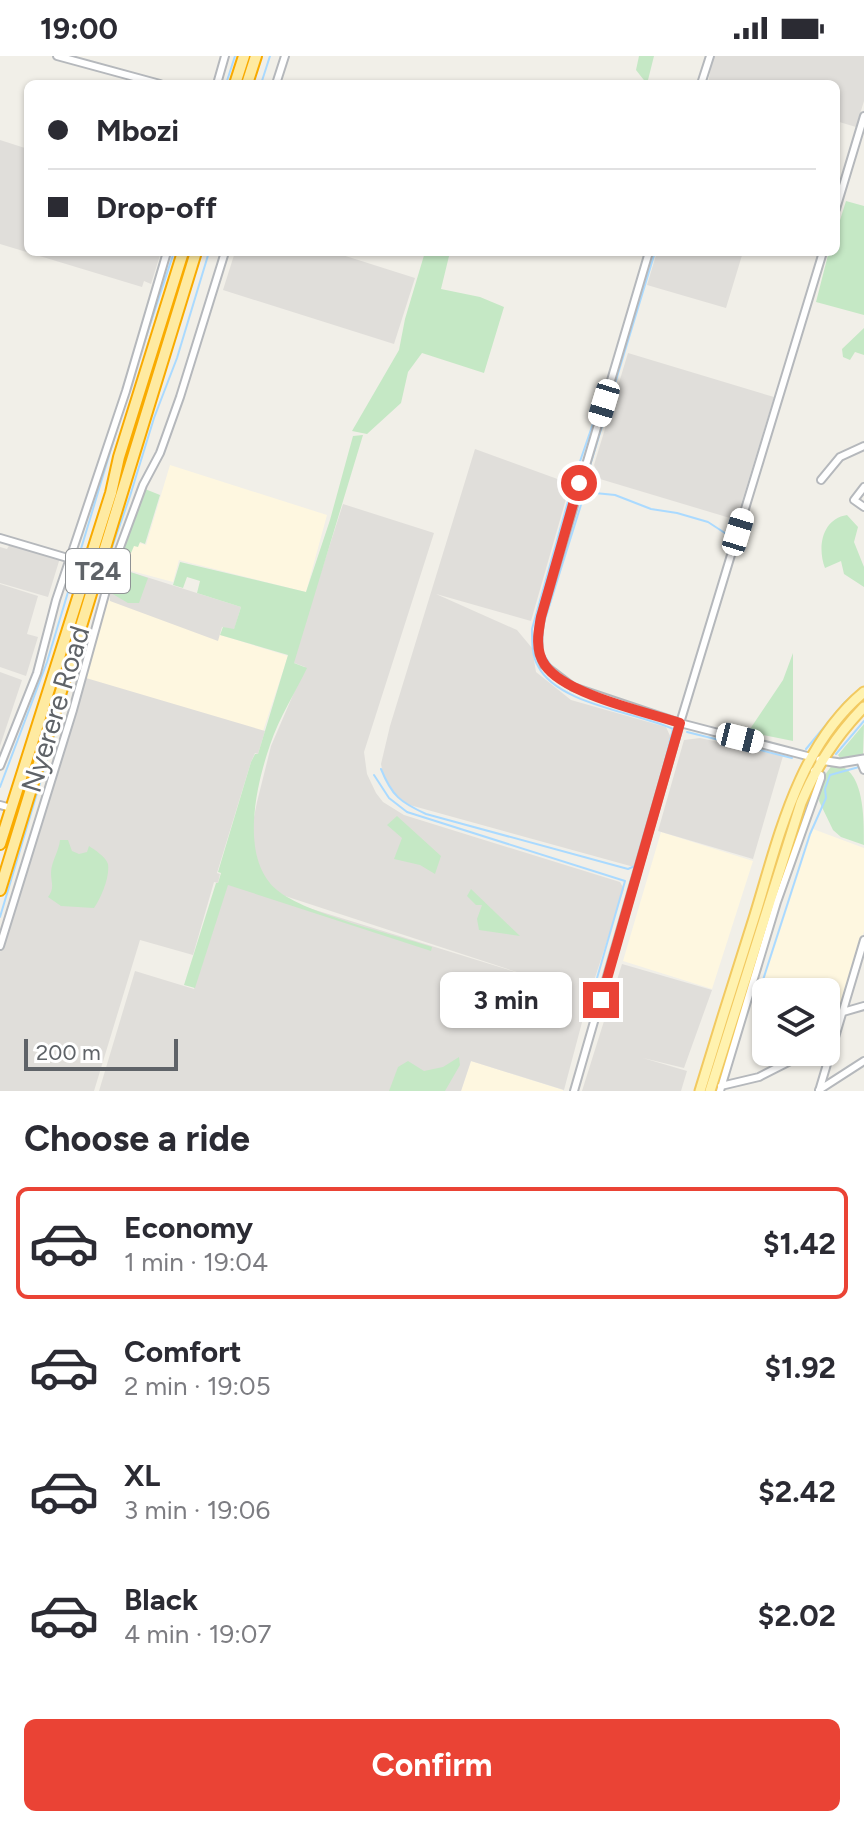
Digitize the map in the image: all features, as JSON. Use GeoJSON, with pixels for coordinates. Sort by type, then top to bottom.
{"type":"FeatureCollection","features":[{"type":"Feature","properties":{"kind":"highway"},"geometry":{"type":"LineString","coordinates":[[236,80],[244,56]]}},
{"type":"Feature","properties":{"kind":"highway"},"geometry":{"type":"LineString","coordinates":[[248,80],[256,56]]}},
{"type":"Feature","properties":{"kind":"highway","name":"Nyerere Road"},"geometry":{"type":"LineString","coordinates":[[0,844],[182,256]]}},
{"type":"Feature","properties":{"kind":"highway","name":"Nyerere Road"},"geometry":{"type":"LineString","coordinates":[[0,890],[195,256]]}},
{"type":"Feature","properties":{"kind":"main road"},"geometry":{"type":"LineString","coordinates":[[700,1091],[781,831],[839,716],[864,692]]}},
{"type":"Feature","properties":{"kind":"main road"},"geometry":{"type":"LineString","coordinates":[[710,1091],[816,759],[864,707]]}},
{"type":"Feature","properties":{"kind":"street"},"geometry":{"type":"LineString","coordinates":[[57,56],[145,80]]}},
{"type":"Feature","properties":{"kind":"street"},"geometry":{"type":"LineString","coordinates":[[218,80],[225,56]]}},
{"type":"Feature","properties":{"kind":"street"},"geometry":{"type":"LineString","coordinates":[[277,80],[285,56]]}},
{"type":"Feature","properties":{"kind":"street"},"geometry":{"type":"LineString","coordinates":[[702,80],[710,56]]}},
{"type":"Feature","properties":{"kind":"street"},"geometry":{"type":"LineString","coordinates":[[840,196],[864,116]]}},
{"type":"Feature","properties":{"kind":"street"},"geometry":{"type":"LineString","coordinates":[[0,766],[37,673],[56,600],[126,391],[166,256]]}},
{"type":"Feature","properties":{"kind":"street"},"geometry":{"type":"LineString","coordinates":[[0,946],[61,752],[112,569],[180,397],[224,256]]}},
{"type":"Feature","properties":{"kind":"street"},"geometry":{"type":"LineString","coordinates":[[648,256],[541,617],[538,637],[544,665],[573,687],[680,723],[816,759],[840,763],[862,759],[864,770]]}},
{"type":"Feature","properties":{"kind":"street"},"geometry":{"type":"LineString","coordinates":[[574,1091],[680,723],[822,256]]}},
{"type":"Feature","properties":{"kind":"street"},"geometry":{"type":"LineString","coordinates":[[821,480],[840,457],[864,446]]}},
{"type":"Feature","properties":{"kind":"street"},"geometry":{"type":"LineString","coordinates":[[864,487],[854,500],[864,507]]}},
{"type":"Feature","properties":{"kind":"street"},"geometry":{"type":"LineString","coordinates":[[0,538],[71,559]]}},
{"type":"Feature","properties":{"kind":"street"},"geometry":{"type":"LineString","coordinates":[[721,1089],[777,902],[821,778],[814,771]]}},
{"type":"Feature","properties":{"kind":"street"},"geometry":{"type":"LineString","coordinates":[[0,805],[11,808]]}},
{"type":"Feature","properties":{"kind":"street"},"geometry":{"type":"LineString","coordinates":[[840,1019],[864,940]]}},
{"type":"Feature","properties":{"kind":"street"},"geometry":{"type":"LineString","coordinates":[[843,1012],[864,1006]]}},
{"type":"Feature","properties":{"kind":"street"},"geometry":{"type":"LineString","coordinates":[[819,1090],[864,1061]]}},
{"type":"Feature","properties":{"kind":"street"},"geometry":{"type":"LineString","coordinates":[[721,1089],[759,1077],[781,1066]]}},
{"type":"Feature","properties":{"kind":"street"},"geometry":{"type":"LineString","coordinates":[[819,1090],[825,1066]]}},
{"type":"Feature","properties":{"kind":"shaded area"},"geometry":{"type":"Polygon","coordinates":[[[713,56],[864,56],[864,101],[856,127],[840,122],[840,80],[709,80],[713,56]]]}},
{"type":"Feature","properties":{"kind":"shaded area"},"geometry":{"type":"Polygon","coordinates":[[[0,140],[24,148],[24,251],[0,244],[0,140]]]}},
{"type":"Feature","properties":{"kind":"shaded area"},"geometry":{"type":"Polygon","coordinates":[[[40,256],[160,256],[151,284],[144,281],[142,287],[40,256]]]}},
{"type":"Feature","properties":{"kind":"shaded area"},"geometry":{"type":"Polygon","coordinates":[[[234,256],[346,256],[415,278],[394,344],[223,290],[234,256]]]}},
{"type":"Feature","properties":{"kind":"shaded area"},"geometry":{"type":"Polygon","coordinates":[[[656,256],[742,256],[726,308],[647,285],[656,256]]]}},
{"type":"Feature","properties":{"kind":"shaded area"},"geometry":{"type":"Polygon","coordinates":[[[628,353],[774,397],[739,511],[730,518],[600,479],[594,465],[628,353]]]}},
{"type":"Feature","properties":{"kind":"shaded area"},"geometry":{"type":"Polygon","coordinates":[[[475,449],[563,481],[568,492],[531,621],[436,594],[517,630],[532,648],[536,672],[571,700],[666,727],[671,738],[634,867],[406,804],[393,793],[383,775],[381,764],[390,726],[475,449]]]}},
{"type":"Feature","properties":{"kind":"shaded area"},"geometry":{"type":"Polygon","coordinates":[[[170,465],[327,515],[306,592],[179,560],[173,582],[117,567],[123,549],[129,550],[132,541],[146,545],[170,465]]]}},
{"type":"Feature","properties":{"kind":"shaded area"},"geometry":{"type":"Polygon","coordinates":[[[343,504],[434,533],[364,752],[367,774],[376,793],[383,802],[404,815],[620,882],[624,889],[589,996],[564,1090],[471,1061],[461,1091],[99,1091],[135,971],[194,989],[228,883],[538,979],[285,896],[274,889],[257,868],[250,837],[257,802],[271,746],[305,667],[292,662],[343,504]]]}},
{"type":"Feature","properties":{"kind":"shaded area"},"geometry":{"type":"Polygon","coordinates":[[[10,544],[60,558],[48,597],[0,583],[0,547],[7,549],[10,544]]]}},
{"type":"Feature","properties":{"kind":"shaded area"},"geometry":{"type":"Polygon","coordinates":[[[118,568],[241,607],[234,630],[222,627],[218,641],[110,601],[110,587],[118,568]]]}},
{"type":"Feature","properties":{"kind":"shaded area"},"geometry":{"type":"Polygon","coordinates":[[[0,584],[38,596],[27,634],[38,637],[26,676],[0,667],[0,584]]]}},
{"type":"Feature","properties":{"kind":"shaded area"},"geometry":{"type":"Polygon","coordinates":[[[108,600],[288,656],[262,734],[83,680],[108,600]]]}},
{"type":"Feature","properties":{"kind":"shaded area"},"geometry":{"type":"Polygon","coordinates":[[[0,672],[22,680],[0,746],[0,672]]]}},
{"type":"Feature","properties":{"kind":"shaded area"},"geometry":{"type":"Polygon","coordinates":[[[86,678],[265,731],[258,754],[255,753],[251,762],[217,873],[220,874],[218,883],[214,882],[193,955],[140,940],[94,1091],[0,1091],[0,952],[86,678]]]}},
{"type":"Feature","properties":{"kind":"shaded area"},"geometry":{"type":"Polygon","coordinates":[[[700,738],[783,756],[753,859],[658,831],[684,740],[700,738]]]}},
{"type":"Feature","properties":{"kind":"shaded area"},"geometry":{"type":"Polygon","coordinates":[[[813,829],[864,848],[864,931],[840,1013],[840,978],[765,978],[813,829]]]}},
{"type":"Feature","properties":{"kind":"shaded area"},"geometry":{"type":"Polygon","coordinates":[[[661,832],[753,861],[712,989],[623,961],[661,832]]]}},
{"type":"Feature","properties":{"kind":"shaded area"},"geometry":{"type":"Polygon","coordinates":[[[622,964],[712,990],[684,1068],[643,1058],[687,1071],[681,1091],[582,1091],[622,964]]]}},
{"type":"Feature","properties":{"kind":"shaded area"},"geometry":{"type":"Polygon","coordinates":[[[471,1061],[563,1090],[563,1091],[461,1091],[471,1061]]]}},
{"type":"Feature","properties":{"kind":"green space"},"geometry":{"type":"Polygon","coordinates":[[[639,56],[654,56],[648,80],[644,80],[636,70],[639,56]]]}},
{"type":"Feature","properties":{"kind":"green space"},"geometry":{"type":"Polygon","coordinates":[[[846,201],[864,206],[864,315],[816,302],[828,256],[840,256],[840,220],[846,201]]]}},
{"type":"Feature","properties":{"kind":"green space"},"geometry":{"type":"Polygon","coordinates":[[[424,256],[449,256],[441,289],[480,297],[504,307],[484,373],[422,353],[408,372],[401,403],[367,434],[352,431],[399,350],[424,256]]]}},
{"type":"Feature","properties":{"kind":"green space"},"geometry":{"type":"Polygon","coordinates":[[[864,328],[864,355],[855,352],[850,360],[843,357],[842,349],[864,328]]]}},
{"type":"Feature","properties":{"kind":"green space"},"geometry":{"type":"Polygon","coordinates":[[[363,435],[294,663],[307,668],[278,725],[260,780],[254,841],[265,876],[290,899],[329,915],[432,947],[431,951],[228,885],[195,988],[184,985],[218,883],[221,873],[218,872],[251,762],[258,754],[288,655],[220,635],[223,627],[234,629],[241,607],[197,593],[200,581],[187,577],[183,588],[173,585],[180,562],[306,592],[353,436],[363,435]]]}},
{"type":"Feature","properties":{"kind":"green space"},"geometry":{"type":"Polygon","coordinates":[[[145,489],[160,495],[145,544],[140,542],[131,553],[123,550],[145,489]]]}},
{"type":"Feature","properties":{"kind":"green space"},"geometry":{"type":"Polygon","coordinates":[[[847,515],[858,527],[854,542],[864,567],[864,587],[844,574],[841,561],[825,568],[823,560],[822,543],[827,528],[847,515]]]}},
{"type":"Feature","properties":{"kind":"green space"},"geometry":{"type":"Polygon","coordinates":[[[118,568],[148,578],[139,603],[128,603],[111,593],[118,568]]]}},
{"type":"Feature","properties":{"kind":"green space"},"geometry":{"type":"Polygon","coordinates":[[[793,653],[793,741],[748,732],[783,680],[793,653]]]}},
{"type":"Feature","properties":{"kind":"green space"},"geometry":{"type":"Polygon","coordinates":[[[864,724],[863,754],[853,759],[841,759],[838,755],[864,724]]]}},
{"type":"Feature","properties":{"kind":"green space"},"geometry":{"type":"Polygon","coordinates":[[[833,764],[843,767],[856,783],[862,807],[864,845],[841,837],[833,830],[819,801],[821,780],[833,764]]]}},
{"type":"Feature","properties":{"kind":"green space"},"geometry":{"type":"Polygon","coordinates":[[[397,816],[441,856],[435,874],[420,865],[394,859],[402,838],[387,825],[397,816]]]}},
{"type":"Feature","properties":{"kind":"green space"},"geometry":{"type":"Polygon","coordinates":[[[60,840],[68,840],[72,851],[79,854],[87,852],[89,846],[107,861],[106,881],[94,908],[61,906],[48,897],[52,888],[51,869],[60,840]]]}},
{"type":"Feature","properties":{"kind":"green space"},"geometry":{"type":"Polygon","coordinates":[[[471,889],[520,936],[479,930],[477,919],[482,905],[476,905],[467,896],[471,889]]]}},
{"type":"Feature","properties":{"kind":"green space"},"geometry":{"type":"Polygon","coordinates":[[[459,1057],[460,1065],[445,1091],[389,1091],[398,1067],[408,1061],[424,1071],[443,1067],[459,1057]]]}},
{"type":"Feature","properties":{"kind":"waterway"},"geometry":{"type":"LineString","coordinates":[[227,80],[235,56]]}},
{"type":"Feature","properties":{"kind":"waterway"},"geometry":{"type":"LineString","coordinates":[[262,80],[270,56]]}},
{"type":"Feature","properties":{"kind":"waterway"},"geometry":{"type":"LineString","coordinates":[[706,80],[713,56]]}},
{"type":"Feature","properties":{"kind":"waterway"},"geometry":{"type":"LineString","coordinates":[[141,352],[173,256]]}},
{"type":"Feature","properties":{"kind":"waterway"},"geometry":{"type":"LineString","coordinates":[[0,917],[101,579],[177,358],[208,256]]}},
{"type":"Feature","properties":{"kind":"waterway"},"geometry":{"type":"LineString","coordinates":[[589,469],[654,256]]}},
{"type":"Feature","properties":{"kind":"waterway"},"geometry":{"type":"LineString","coordinates":[[576,473],[607,383]]}},
{"type":"Feature","properties":{"kind":"waterway"},"geometry":{"type":"LineString","coordinates":[[0,787],[47,662],[120,419]]}},
{"type":"Feature","properties":{"kind":"waterway"},"geometry":{"type":"LineString","coordinates":[[571,491],[532,629],[535,658],[548,679],[562,690],[580,699],[673,729],[662,773]]}},
{"type":"Feature","properties":{"kind":"waterway"},"geometry":{"type":"LineString","coordinates":[[542,646],[543,626],[585,492],[615,495],[651,509],[708,522],[731,537]]}},
{"type":"Feature","properties":{"kind":"waterway"},"geometry":{"type":"LineString","coordinates":[[542,652],[552,667]]}},
{"type":"Feature","properties":{"kind":"waterway"},"geometry":{"type":"LineString","coordinates":[[806,749],[858,691]]}},
{"type":"Feature","properties":{"kind":"waterway"},"geometry":{"type":"LineString","coordinates":[[836,754],[864,721]]}},
{"type":"Feature","properties":{"kind":"waterway"},"geometry":{"type":"LineString","coordinates":[[687,732],[792,758]]}},
{"type":"Feature","properties":{"kind":"waterway"},"geometry":{"type":"LineString","coordinates":[[764,978],[810,834],[826,798],[825,789],[830,775],[859,767]]}},
{"type":"Feature","properties":{"kind":"waterway"},"geometry":{"type":"LineString","coordinates":[[381,769],[398,797],[426,814],[628,869],[635,866],[639,856]]}},
{"type":"Feature","properties":{"kind":"waterway"},"geometry":{"type":"LineString","coordinates":[[374,775],[389,798],[407,812],[625,881],[591,999]]}},
{"type":"Feature","properties":{"kind":"waterway"},"geometry":{"type":"LineString","coordinates":[[780,883],[814,788]]}},
{"type":"Feature","properties":{"kind":"waterway"},"geometry":{"type":"LineString","coordinates":[[737,1025],[753,969]]}},
{"type":"Feature","properties":{"kind":"route"},"geometry":{"type":"LineString","coordinates":[[579,483],[541,617],[538,637],[544,665],[573,687],[680,723],[601,1000]]}}]}
